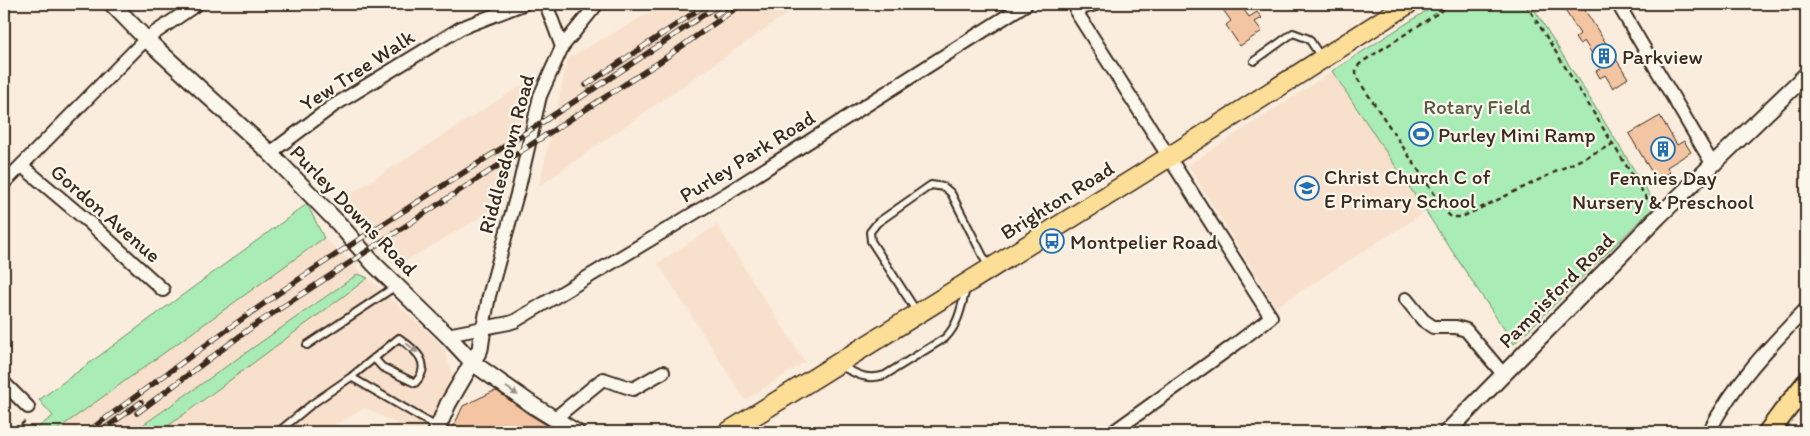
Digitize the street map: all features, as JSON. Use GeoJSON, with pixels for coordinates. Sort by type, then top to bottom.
{"type":"FeatureCollection","features":[{"type":"Feature","properties":{"kind":"highway"},"geometry":{"type":"LineString","coordinates":[[1769,432],[1806,384]]}},
{"type":"Feature","properties":{"kind":"main road","name":"Brighton Road"},"geometry":{"type":"LineString","coordinates":[[728,432],[990,269],[1408,4]]}},
{"type":"Feature","properties":{"kind":"street","name":"Purley Downs Road"},"geometry":{"type":"LineString","coordinates":[[112,4],[146,39],[270,153],[339,224],[374,264],[473,363],[576,432]]}},
{"type":"Feature","properties":{"kind":"street"},"geometry":{"type":"LineString","coordinates":[[4,183],[146,39],[196,4]]}},
{"type":"Feature","properties":{"kind":"street","name":"Yew Tree Walk"},"geometry":{"type":"LineString","coordinates":[[270,153],[333,106],[461,28],[523,4]]}},
{"type":"Feature","properties":{"kind":"street"},"geometry":{"type":"LineString","coordinates":[[546,4],[562,47]]}},
{"type":"Feature","properties":{"kind":"street","name":"Riddlesdown Road"},"geometry":{"type":"LineString","coordinates":[[437,430],[448,404],[480,349],[489,296],[519,187],[540,96],[562,47],[597,4]]}},
{"type":"Feature","properties":{"kind":"street","name":"Purley Park Road"},"geometry":{"type":"LineString","coordinates":[[483,328],[509,323],[523,316],[726,194],[1026,4]]}},
{"type":"Feature","properties":{"kind":"street"},"geometry":{"type":"LineString","coordinates":[[1096,4],[1084,7],[1076,4],[1077,13],[1271,316],[1237,343],[1113,432]]}},
{"type":"Feature","properties":{"kind":"street"},"geometry":{"type":"LineString","coordinates":[[1618,4],[1713,165]]}},
{"type":"Feature","properties":{"kind":"street","name":"Pampisford Road"},"geometry":{"type":"LineString","coordinates":[[1447,432],[1658,217],[1806,75]]}},
{"type":"Feature","properties":{"kind":"street","name":"Gordon Avenue"},"geometry":{"type":"LineString","coordinates":[[22,166],[91,224],[163,290]]}},
{"type":"Feature","properties":{"kind":"street"},"geometry":{"type":"LineString","coordinates":[[1406,299],[1424,320],[1433,327],[1456,327],[1466,330],[1502,374]]}},
{"type":"Feature","properties":{"kind":"street"},"geometry":{"type":"LineString","coordinates":[[1709,432],[1743,377],[1806,309]]}},
{"type":"Feature","properties":{"kind":"street"},"geometry":{"type":"LineString","coordinates":[[447,335],[483,328]]}},
{"type":"Feature","properties":{"kind":"street"},"geometry":{"type":"LineString","coordinates":[[554,419],[604,379],[633,389],[663,372]]}},
{"type":"Feature","properties":{"kind":"street"},"geometry":{"type":"LineString","coordinates":[[4,383],[28,407]]}},
{"type":"Feature","properties":{"kind":"lane"},"geometry":{"type":"LineString","coordinates":[[1254,60],[1293,33],[1309,39],[1322,59]]}},
{"type":"Feature","properties":{"kind":"lane"},"geometry":{"type":"LineString","coordinates":[[918,314],[871,241],[870,232],[877,224],[931,185],[944,187],[951,193],[990,269]]}},
{"type":"Feature","properties":{"kind":"lane"},"geometry":{"type":"LineString","coordinates":[[836,364],[867,378],[885,375],[900,366],[945,338],[951,332],[959,319],[967,283]]}},
{"type":"Feature","properties":{"kind":"lane"},"geometry":{"type":"LineString","coordinates":[[307,345],[397,286]]}},
{"type":"Feature","properties":{"kind":"lane"},"geometry":{"type":"LineString","coordinates":[[278,432],[399,338],[418,352],[422,359],[421,374],[415,383],[382,367],[374,358]]}},
{"type":"Feature","properties":{"kind":"lane"},"geometry":{"type":"LineString","coordinates":[[350,377],[437,430]]}},
{"type":"Feature","properties":{"kind":"path"},"geometry":{"type":"LineString","coordinates":[[1452,4],[1362,62],[1357,66],[1356,72],[1357,78],[1451,217],[1462,217],[1613,144]]}},
{"type":"Feature","properties":{"kind":"path"},"geometry":{"type":"LineString","coordinates":[[1526,4],[1658,217]]}},
{"type":"Feature","properties":{"kind":"shaded area"},"geometry":{"type":"Polygon","coordinates":[[[665,4],[801,4],[539,186],[568,58],[665,4]]]}},
{"type":"Feature","properties":{"kind":"shaded area","name":"Christ Church C of E Primary School"},"geometry":{"type":"Polygon","coordinates":[[[1333,71],[1427,211],[1276,307],[1188,165],[1333,71]]]}},
{"type":"Feature","properties":{"kind":"shaded area"},"geometry":{"type":"Polygon","coordinates":[[[533,78],[502,205],[397,266],[344,198],[533,78]]]}},
{"type":"Feature","properties":{"kind":"shaded area"},"geometry":{"type":"Polygon","coordinates":[[[307,204],[324,238],[443,346],[453,374],[426,432],[414,432],[365,408],[323,432],[32,432],[53,416],[39,400],[307,204]]]}},
{"type":"Feature","properties":{"kind":"shaded area"},"geometry":{"type":"Polygon","coordinates":[[[717,225],[805,362],[745,400],[658,263],[717,225]]]}},
{"type":"Feature","properties":{"kind":"green space","name":"Rotary Field"},"geometry":{"type":"Polygon","coordinates":[[[1437,4],[1531,4],[1656,205],[1514,344],[1332,71],[1437,4]]]}},
{"type":"Feature","properties":{"kind":"green space"},"geometry":{"type":"Polygon","coordinates":[[[307,204],[324,238],[54,432],[32,432],[53,416],[39,400],[307,204]]]}},
{"type":"Feature","properties":{"kind":"green space"},"geometry":{"type":"Polygon","coordinates":[[[358,274],[368,278],[160,432],[133,432],[358,274]]]}},
{"type":"Feature","properties":{"kind":"building"},"geometry":{"type":"Polygon","coordinates":[[[1219,4],[1240,4],[1249,17],[1257,12],[1262,18],[1255,22],[1262,31],[1240,46],[1226,25],[1231,21],[1219,4]]]}},
{"type":"Feature","properties":{"kind":"building","name":"Parkview"},"geometry":{"type":"Polygon","coordinates":[[[1561,4],[1581,4],[1628,78],[1613,88],[1605,75],[1600,78],[1596,71],[1601,68],[1584,41],[1579,44],[1575,38],[1580,34],[1561,4]]]}},
{"type":"Feature","properties":{"kind":"building","name":"Fennies Day Nursery & Preschool"},"geometry":{"type":"Polygon","coordinates":[[[1660,116],[1677,145],[1684,141],[1691,152],[1667,167],[1670,172],[1657,181],[1629,134],[1660,116]]]}},
{"type":"Feature","properties":{"kind":"building"},"geometry":{"type":"Polygon","coordinates":[[[497,391],[527,413],[558,432],[451,432],[463,406],[497,391]]]}},
{"type":"Feature","properties":{"kind":"railway"},"geometry":{"type":"LineString","coordinates":[[586,85],[707,4]]}},
{"type":"Feature","properties":{"kind":"railway"},"geometry":{"type":"LineString","coordinates":[[87,432],[310,272],[580,98],[719,4]]}},
{"type":"Feature","properties":{"kind":"railway"},"geometry":{"type":"LineString","coordinates":[[715,15],[731,4]]}},
{"type":"Feature","properties":{"kind":"railway"},"geometry":{"type":"LineString","coordinates":[[137,413],[252,327],[658,63],[742,4]]}},
{"type":"Feature","properties":{"kind":"railway"},"geometry":{"type":"LineString","coordinates":[[100,432],[141,402]]}},
{"type":"Feature","properties":{"kind":"place","name":"Parkview"},"geometry":{"type":"Point","coordinates":[1604,56]}},
{"type":"Feature","properties":{"kind":"place","name":"Purley Mini Ramp"},"geometry":{"type":"Point","coordinates":[1421,134]}},
{"type":"Feature","properties":{"kind":"place","name":"Fennies Day Nursery & Preschool"},"geometry":{"type":"Point","coordinates":[1663,149]}},
{"type":"Feature","properties":{"kind":"place","name":"Christ Church C of E Primary School"},"geometry":{"type":"Point","coordinates":[1307,188]}},
{"type":"Feature","properties":{"kind":"place","name":"Montpelier Road"},"geometry":{"type":"Point","coordinates":[1052,241]}}]}
